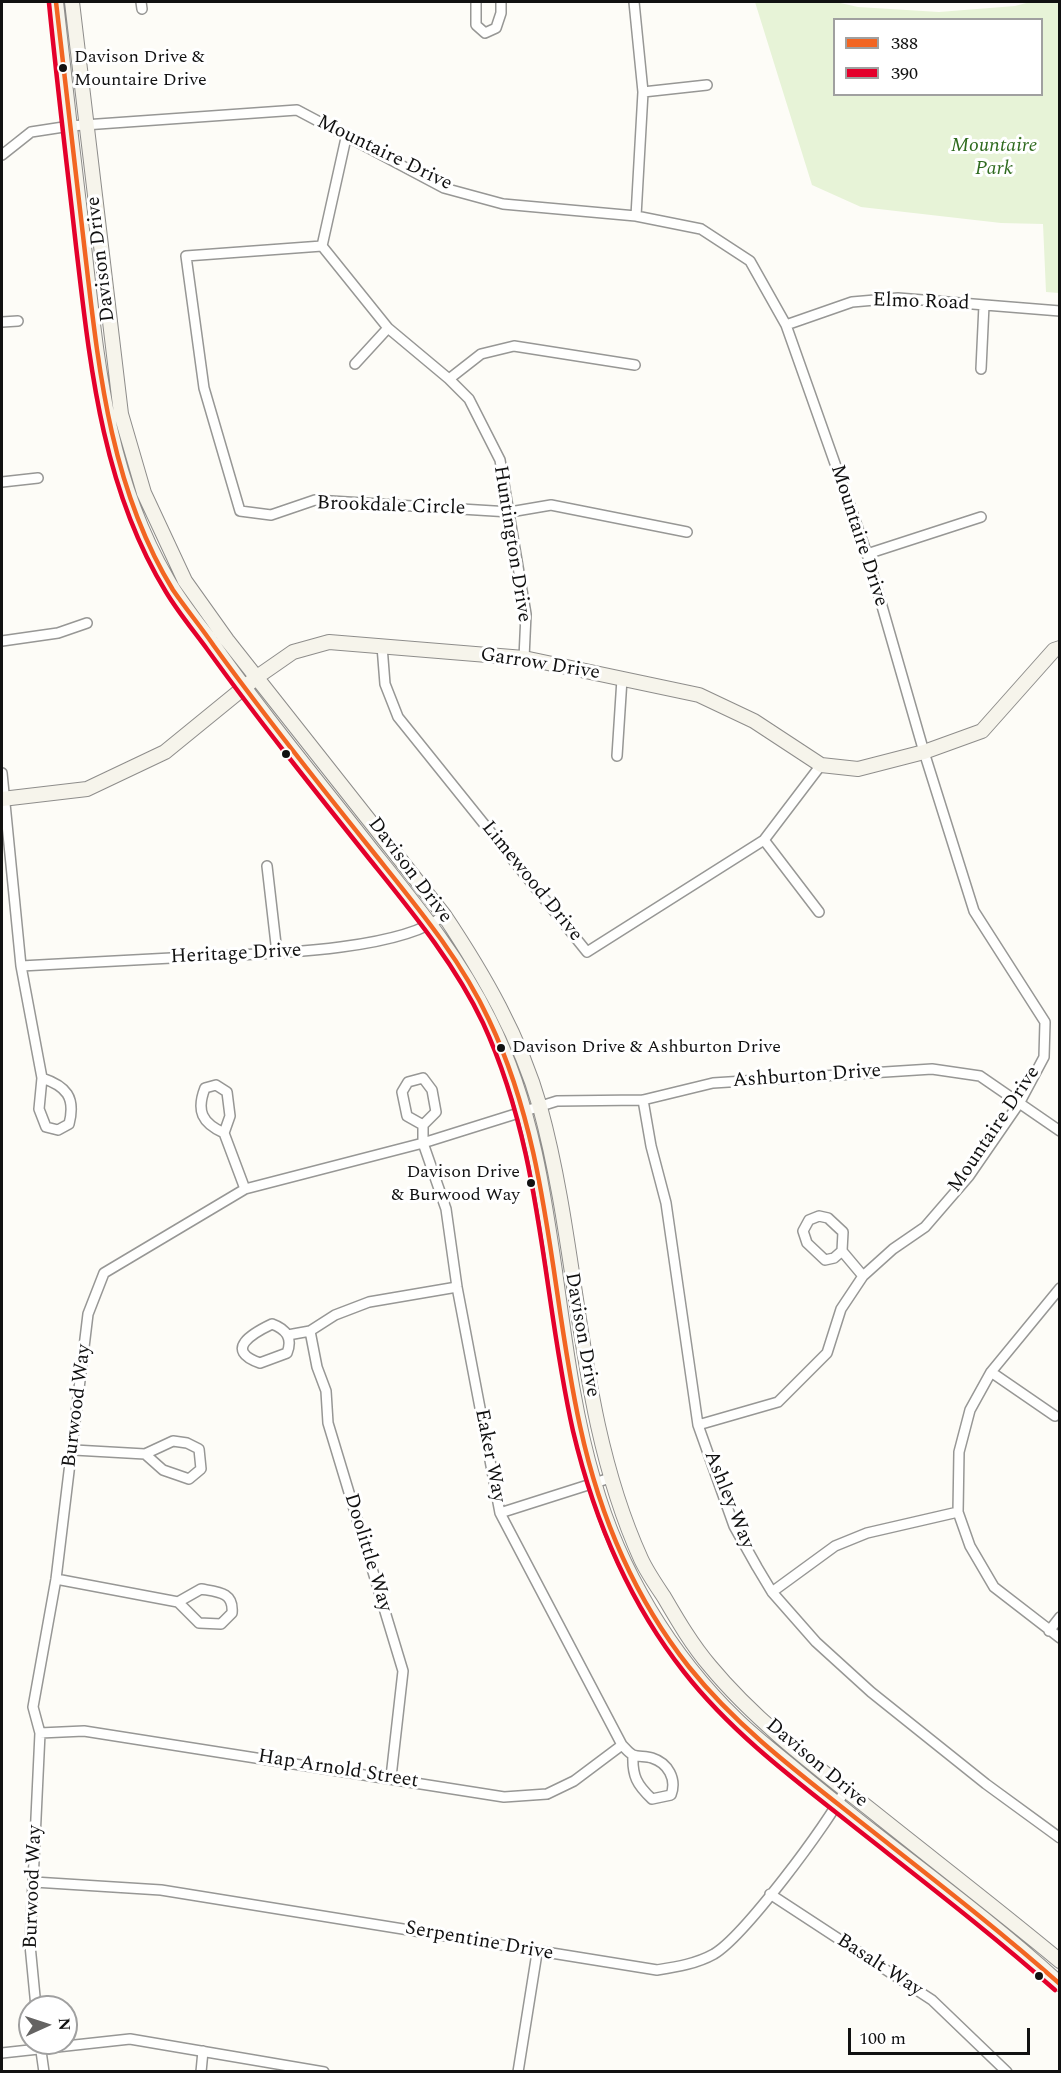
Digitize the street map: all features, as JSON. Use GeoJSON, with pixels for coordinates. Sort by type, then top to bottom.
{"type":"FeatureCollection","features":[{"type":"Feature","properties":{"kind":"main road","name":"Davison Drive"},"geometry":{"type":"LineString","coordinates":[[56,2],[98,375],[114,450],[131,506],[168,581],[244,688],[432,925],[462,969],[489,1019],[509,1062],[538,1169],[570,1370],[594,1482],[624,1563],[672,1643],[699,1679],[738,1721],[838,1805],[1015,1943],[1059,1984]]}},
{"type":"Feature","properties":{"kind":"main road","name":"Davison Drive"},"geometry":{"type":"LineString","coordinates":[[72,2],[121,414],[128,445],[144,493],[185,581],[256,677],[444,915],[476,962],[503,1012],[523,1056],[540,1108],[555,1176],[584,1363],[610,1478],[642,1561],[700,1653],[768,1725],[845,1790],[1059,1961]]}},
{"type":"Feature","properties":{"kind":"main road","name":"Garrow Drive"},"geometry":{"type":"LineString","coordinates":[[3,798],[87,789],[165,752],[256,677],[293,652],[328,642],[524,658],[699,695],[754,721],[821,765],[858,769],[924,752],[982,732],[1054,650],[1059,648]]}},
{"type":"Feature","properties":{"kind":"street"},"geometry":{"type":"LineString","coordinates":[[476,2],[476,25],[485,33],[496,28],[501,14],[501,2]]}},
{"type":"Feature","properties":{"kind":"street"},"geometry":{"type":"LineString","coordinates":[[634,2],[643,92],[636,216]]}},
{"type":"Feature","properties":{"kind":"street"},"geometry":{"type":"LineString","coordinates":[[643,92],[707,85]]}},
{"type":"Feature","properties":{"kind":"street","name":"Mountaire Drive"},"geometry":{"type":"LineString","coordinates":[[2,155],[32,132],[70,126],[297,110],[444,188],[503,204],[636,216],[701,229],[750,261],[786,325],[867,554],[924,752],[974,911],[1045,1022],[1044,1057],[1020,1102],[969,1176],[925,1227],[893,1249],[863,1276],[841,1308],[827,1353],[778,1402],[698,1425]]}},
{"type":"Feature","properties":{"kind":"street"},"geometry":{"type":"LineString","coordinates":[[322,246],[346,138]]}},
{"type":"Feature","properties":{"kind":"street","name":"Huntington Drive"},"geometry":{"type":"LineString","coordinates":[[322,246],[388,328],[449,379],[469,399],[500,460],[526,614],[524,658]]}},
{"type":"Feature","properties":{"kind":"street","name":"Brookdale Circle"},"geometry":{"type":"LineString","coordinates":[[322,246],[186,256],[204,388],[240,511],[272,515],[315,500],[510,512]]}},
{"type":"Feature","properties":{"kind":"street","name":"Elmo Road"},"geometry":{"type":"LineString","coordinates":[[786,325],[852,302],[898,298],[1059,311]]}},
{"type":"Feature","properties":{"kind":"street"},"geometry":{"type":"LineString","coordinates":[[981,369],[984,305]]}},
{"type":"Feature","properties":{"kind":"street"},"geometry":{"type":"LineString","coordinates":[[2,322],[18,321]]}},
{"type":"Feature","properties":{"kind":"street"},"geometry":{"type":"LineString","coordinates":[[355,364],[388,328]]}},
{"type":"Feature","properties":{"kind":"street"},"geometry":{"type":"LineString","coordinates":[[449,379],[481,354],[514,346],[635,365]]}},
{"type":"Feature","properties":{"kind":"street"},"geometry":{"type":"LineString","coordinates":[[2,482],[38,478]]}},
{"type":"Feature","properties":{"kind":"street"},"geometry":{"type":"LineString","coordinates":[[510,512],[550,505],[687,532]]}},
{"type":"Feature","properties":{"kind":"street"},"geometry":{"type":"LineString","coordinates":[[867,554],[981,517]]}},
{"type":"Feature","properties":{"kind":"street"},"geometry":{"type":"LineString","coordinates":[[2,641],[58,633],[87,623]]}},
{"type":"Feature","properties":{"kind":"street","name":"Limewood Drive"},"geometry":{"type":"LineString","coordinates":[[382,646],[385,684],[398,717],[587,952],[764,840],[821,765]]}},
{"type":"Feature","properties":{"kind":"street"},"geometry":{"type":"LineString","coordinates":[[617,756],[622,679]]}},
{"type":"Feature","properties":{"kind":"street"},"geometry":{"type":"LineString","coordinates":[[2,773],[21,966],[42,1078],[39,1109],[46,1127],[58,1130],[69,1124],[72,1111],[67,1094],[61,1084],[42,1078]]}},
{"type":"Feature","properties":{"kind":"street"},"geometry":{"type":"LineString","coordinates":[[764,840],[819,912]]}},
{"type":"Feature","properties":{"kind":"street"},"geometry":{"type":"LineString","coordinates":[[267,866],[278,953]]}},
{"type":"Feature","properties":{"kind":"street","name":"Heritage Drive"},"geometry":{"type":"LineString","coordinates":[[21,966],[318,951],[415,932],[432,925],[444,915]]}},
{"type":"Feature","properties":{"kind":"street","name":"Ashburton Drive"},"geometry":{"type":"LineString","coordinates":[[540,1108],[557,1101],[643,1100],[712,1083],[932,1069],[980,1076],[1059,1131]]}},
{"type":"Feature","properties":{"kind":"street"},"geometry":{"type":"LineString","coordinates":[[423,1078],[432,1089],[436,1112],[423,1125],[408,1116],[402,1092],[408,1082],[423,1078]]}},
{"type":"Feature","properties":{"kind":"street"},"geometry":{"type":"LineString","coordinates":[[224,1132],[209,1126],[203,1117],[200,1100],[205,1088],[216,1085],[227,1092],[230,1116],[224,1132],[245,1189]]}},
{"type":"Feature","properties":{"kind":"street","name":"Ashley Way"},"geometry":{"type":"LineString","coordinates":[[643,1100],[651,1146],[666,1203],[698,1425],[734,1526],[772,1592],[816,1642],[871,1692],[986,1784],[1059,1838]]}},
{"type":"Feature","properties":{"kind":"street","name":"Burwood Way"},"geometry":{"type":"LineString","coordinates":[[35,1995],[30,1945],[39,1733],[33,1707],[56,1579],[74,1450],[88,1314],[104,1273],[245,1189],[423,1143],[540,1108]]}},
{"type":"Feature","properties":{"kind":"street","name":"Eaker Way"},"geometry":{"type":"LineString","coordinates":[[423,1125],[423,1143],[446,1209],[458,1287],[500,1513],[622,1745],[633,1755]]}},
{"type":"Feature","properties":{"kind":"street"},"geometry":{"type":"LineString","coordinates":[[842,1251],[834,1258],[825,1260],[807,1243],[803,1231],[809,1220],[819,1216],[828,1218],[843,1232],[842,1251],[863,1276]]}},
{"type":"Feature","properties":{"kind":"street"},"geometry":{"type":"LineString","coordinates":[[288,1335],[310,1331],[335,1315],[369,1302],[458,1287]]}},
{"type":"Feature","properties":{"kind":"street"},"geometry":{"type":"LineString","coordinates":[[1059,1288],[991,1372],[969,1410],[959,1452],[958,1512],[970,1546],[994,1587],[1059,1638]]}},
{"type":"Feature","properties":{"kind":"street"},"geometry":{"type":"LineString","coordinates":[[272,1324],[282,1328],[288,1335],[290,1344],[287,1353],[260,1363],[249,1359],[244,1352],[244,1343],[248,1335],[272,1324]]}},
{"type":"Feature","properties":{"kind":"street","name":"Doolittle Way"},"geometry":{"type":"LineString","coordinates":[[310,1331],[317,1367],[326,1391],[328,1423],[403,1671],[392,1777]]}},
{"type":"Feature","properties":{"kind":"street"},"geometry":{"type":"LineString","coordinates":[[991,1372],[1055,1416]]}},
{"type":"Feature","properties":{"kind":"street"},"geometry":{"type":"LineString","coordinates":[[74,1450],[145,1454],[173,1441],[187,1443],[199,1449],[201,1469],[189,1479],[163,1470],[145,1454]]}},
{"type":"Feature","properties":{"kind":"street"},"geometry":{"type":"LineString","coordinates":[[500,1513],[583,1489],[594,1482],[610,1478]]}},
{"type":"Feature","properties":{"kind":"street"},"geometry":{"type":"LineString","coordinates":[[772,1592],[835,1546],[867,1533],[958,1512]]}},
{"type":"Feature","properties":{"kind":"street"},"geometry":{"type":"LineString","coordinates":[[56,1579],[178,1602],[199,1623],[221,1624],[232,1613],[233,1604],[228,1595],[220,1592],[201,1589],[178,1602]]}},
{"type":"Feature","properties":{"kind":"street"},"geometry":{"type":"LineString","coordinates":[[1049,1631],[1059,1617]]}},
{"type":"Feature","properties":{"kind":"street","name":"Hap Arnold Street"},"geometry":{"type":"LineString","coordinates":[[39,1733],[84,1731],[392,1777],[504,1797],[547,1794],[574,1781],[622,1745]]}},
{"type":"Feature","properties":{"kind":"street"},"geometry":{"type":"LineString","coordinates":[[633,1755],[651,1757],[663,1763],[672,1776],[674,1787],[671,1795],[652,1799],[639,1787],[633,1772],[633,1755]]}},
{"type":"Feature","properties":{"kind":"street","name":"Serpentine Drive"},"geometry":{"type":"LineString","coordinates":[[34,1882],[161,1890],[537,1953],[657,1970],[686,1966],[714,1954],[738,1934],[838,1805],[845,1790]]}},
{"type":"Feature","properties":{"kind":"street","name":"Basalt Way"},"geometry":{"type":"LineString","coordinates":[[770,1894],[932,2000],[1004,2068]]}},
{"type":"Feature","properties":{"kind":"street"},"geometry":{"type":"LineString","coordinates":[[518,2072],[537,1953]]}},
{"type":"Feature","properties":{"kind":"street"},"geometry":{"type":"LineString","coordinates":[[78,2044],[130,2040],[324,2072]]}},
{"type":"Feature","properties":{"kind":"street"},"geometry":{"type":"LineString","coordinates":[[2,2053],[18,2050]]}},
{"type":"Feature","properties":{"kind":"street"},"geometry":{"type":"LineString","coordinates":[[201,2072],[203,2051]]}},
{"type":"Feature","properties":{"kind":"street"},"geometry":{"type":"LineString","coordinates":[[42,2055],[44,2072]]}},
{"type":"Feature","properties":{"kind":"street"},"geometry":{"type":"LineString","coordinates":[[992,2072],[1004,2068]]}},
{"type":"Feature","properties":{"kind":"green space","name":"Mountaire Park"},"geometry":{"type":"Polygon","coordinates":[[[755,2],[836,2],[858,7],[939,12],[1015,6],[1030,2],[1059,2],[1059,293],[1046,292],[1043,224],[1001,223],[861,207],[812,185],[755,2]]]}},
{"type":"Feature","properties":{"kind":"transit line","name":"388"},"geometry":{"type":"LineString","coordinates":[[56,2],[101,378],[120,466],[134,509],[151,550],[173,590],[271,723],[435,931],[464,974],[489,1020],[509,1069],[525,1118],[537,1169],[570,1375],[588,1459],[608,1522],[635,1583],[651,1612],[689,1667],[724,1706],[762,1742],[980,1916],[1060,1984]]}},
{"type":"Feature","properties":{"kind":"transit line","name":"390"},"geometry":{"type":"LineString","coordinates":[[49,3],[87,336],[102,425],[127,511],[144,552],[176,607],[267,729],[432,939],[472,1001],[483,1023],[503,1072],[530,1173],[573,1431],[591,1496],[615,1558],[630,1588],[646,1617],[684,1672],[718,1711],[756,1748],[975,1922],[1055,1990]]}},
{"type":"Feature","properties":{"kind":"place","name":"Davison Drive & Mountaire Drive"},"geometry":{"type":"Point","coordinates":[63,68]}},
{"type":"Feature","properties":{"kind":"place","name":"Davison Drive & Ashburton Drive"},"geometry":{"type":"Point","coordinates":[501,1048]}},
{"type":"Feature","properties":{"kind":"place","name":"Davison Drive & Burwood Way"},"geometry":{"type":"Point","coordinates":[531,1183]}}]}
